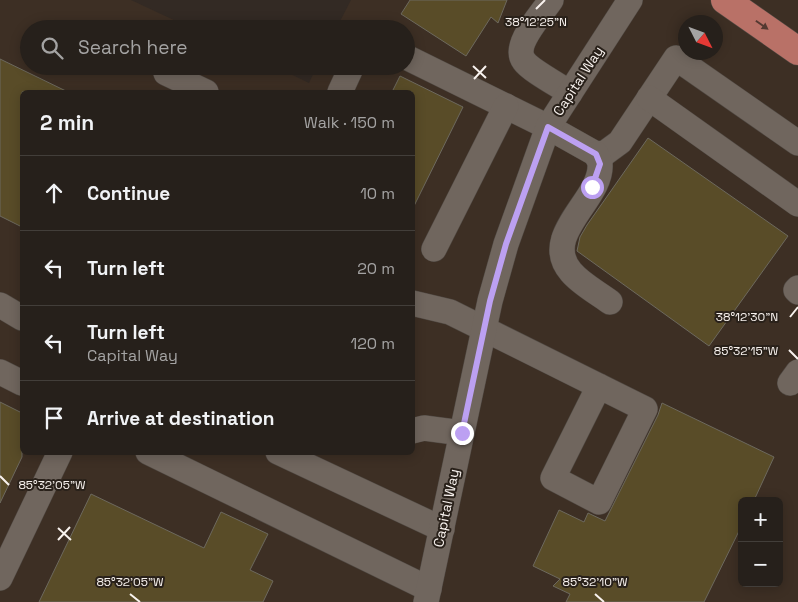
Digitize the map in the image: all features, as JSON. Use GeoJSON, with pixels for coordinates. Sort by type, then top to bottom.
{"type":"FeatureCollection","features":[{"type":"Feature","properties":{"kind":"main road"},"geometry":{"type":"LineString","coordinates":[[725,0],[798,51]]}},
{"type":"Feature","properties":{"kind":"street"},"geometry":{"type":"LineString","coordinates":[[552,0],[524,38],[520,53],[524,62],[570,93]]}},
{"type":"Feature","properties":{"kind":"street","name":"Capital Way"},"geometry":{"type":"LineString","coordinates":[[428,596],[484,328],[506,244],[548,127],[630,0]]}},
{"type":"Feature","properties":{"kind":"street"},"geometry":{"type":"LineString","coordinates":[[415,60],[548,127],[596,154],[606,153],[620,142],[676,58],[798,143]]}},
{"type":"Feature","properties":{"kind":"street"},"geometry":{"type":"LineString","coordinates":[[170,75],[202,90]]}},
{"type":"Feature","properties":{"kind":"street"},"geometry":{"type":"LineString","coordinates":[[341,90],[348,75]]}},
{"type":"Feature","properties":{"kind":"street"},"geometry":{"type":"LineString","coordinates":[[649,98],[798,204]]}},
{"type":"Feature","properties":{"kind":"street"},"geometry":{"type":"LineString","coordinates":[[434,249],[506,106]]}},
{"type":"Feature","properties":{"kind":"street"},"geometry":{"type":"LineString","coordinates":[[596,154],[600,164],[598,175],[572,221],[562,244],[562,255],[572,273],[610,302]]}},
{"type":"Feature","properties":{"kind":"street"},"geometry":{"type":"LineString","coordinates":[[415,304],[450,312],[600,386]]}},
{"type":"Feature","properties":{"kind":"street"},"geometry":{"type":"LineString","coordinates":[[0,305],[20,317]]}},
{"type":"Feature","properties":{"kind":"street"},"geometry":{"type":"LineString","coordinates":[[0,372],[20,383]]}},
{"type":"Feature","properties":{"kind":"street"},"geometry":{"type":"LineString","coordinates":[[415,430],[424,428],[462,433]]}},
{"type":"Feature","properties":{"kind":"street"},"geometry":{"type":"LineString","coordinates":[[0,578],[59,455]]}},
{"type":"Feature","properties":{"kind":"street"},"geometry":{"type":"LineString","coordinates":[[154,455],[428,596]]}},
{"type":"Feature","properties":{"kind":"street"},"geometry":{"type":"LineString","coordinates":[[284,455],[442,530]]}},
{"type":"Feature","properties":{"kind":"shaded area"},"geometry":{"type":"Polygon","coordinates":[[[0,0],[131,0],[174,20],[20,20],[20,75],[293,75],[309,83],[313,75],[415,75],[415,20],[341,20],[351,0],[798,0],[798,602],[0,602],[0,0]]]}},
{"type":"Feature","properties":{"kind":"building"},"geometry":{"type":"Polygon","coordinates":[[[410,0],[507,0],[498,23],[491,17],[466,56],[415,23],[415,20],[410,20],[401,14],[410,0]]]}},
{"type":"Feature","properties":{"kind":"building"},"geometry":{"type":"Polygon","coordinates":[[[0,59],[20,69],[20,75],[33,75],[64,90],[20,90],[20,226],[0,216],[0,59]]]}},
{"type":"Feature","properties":{"kind":"building"},"geometry":{"type":"Polygon","coordinates":[[[400,76],[463,107],[415,204],[415,90],[393,90],[400,76]]]}},
{"type":"Feature","properties":{"kind":"building"},"geometry":{"type":"Polygon","coordinates":[[[648,138],[788,236],[709,346],[577,251],[580,237],[587,225],[648,138]]]}},
{"type":"Feature","properties":{"kind":"building"},"geometry":{"type":"Polygon","coordinates":[[[0,402],[20,412],[20,455],[22,457],[0,503],[0,402]]]}},
{"type":"Feature","properties":{"kind":"building"},"geometry":{"type":"Polygon","coordinates":[[[662,403],[774,457],[755,497],[738,497],[738,533],[704,602],[566,602],[570,594],[553,586],[560,579],[533,566],[559,510],[584,522],[588,513],[605,521],[658,415],[662,403]]]}},
{"type":"Feature","properties":{"kind":"building"},"geometry":{"type":"Polygon","coordinates":[[[91,494],[204,548],[221,512],[268,534],[250,570],[273,581],[263,602],[39,602],[91,494]]]}},
{"type":"Feature","properties":{"kind":"route"},"geometry":{"type":"LineString","coordinates":[[462,433],[490,301],[506,244],[548,127],[596,154],[600,164],[598,175],[592,187]]}}]}
